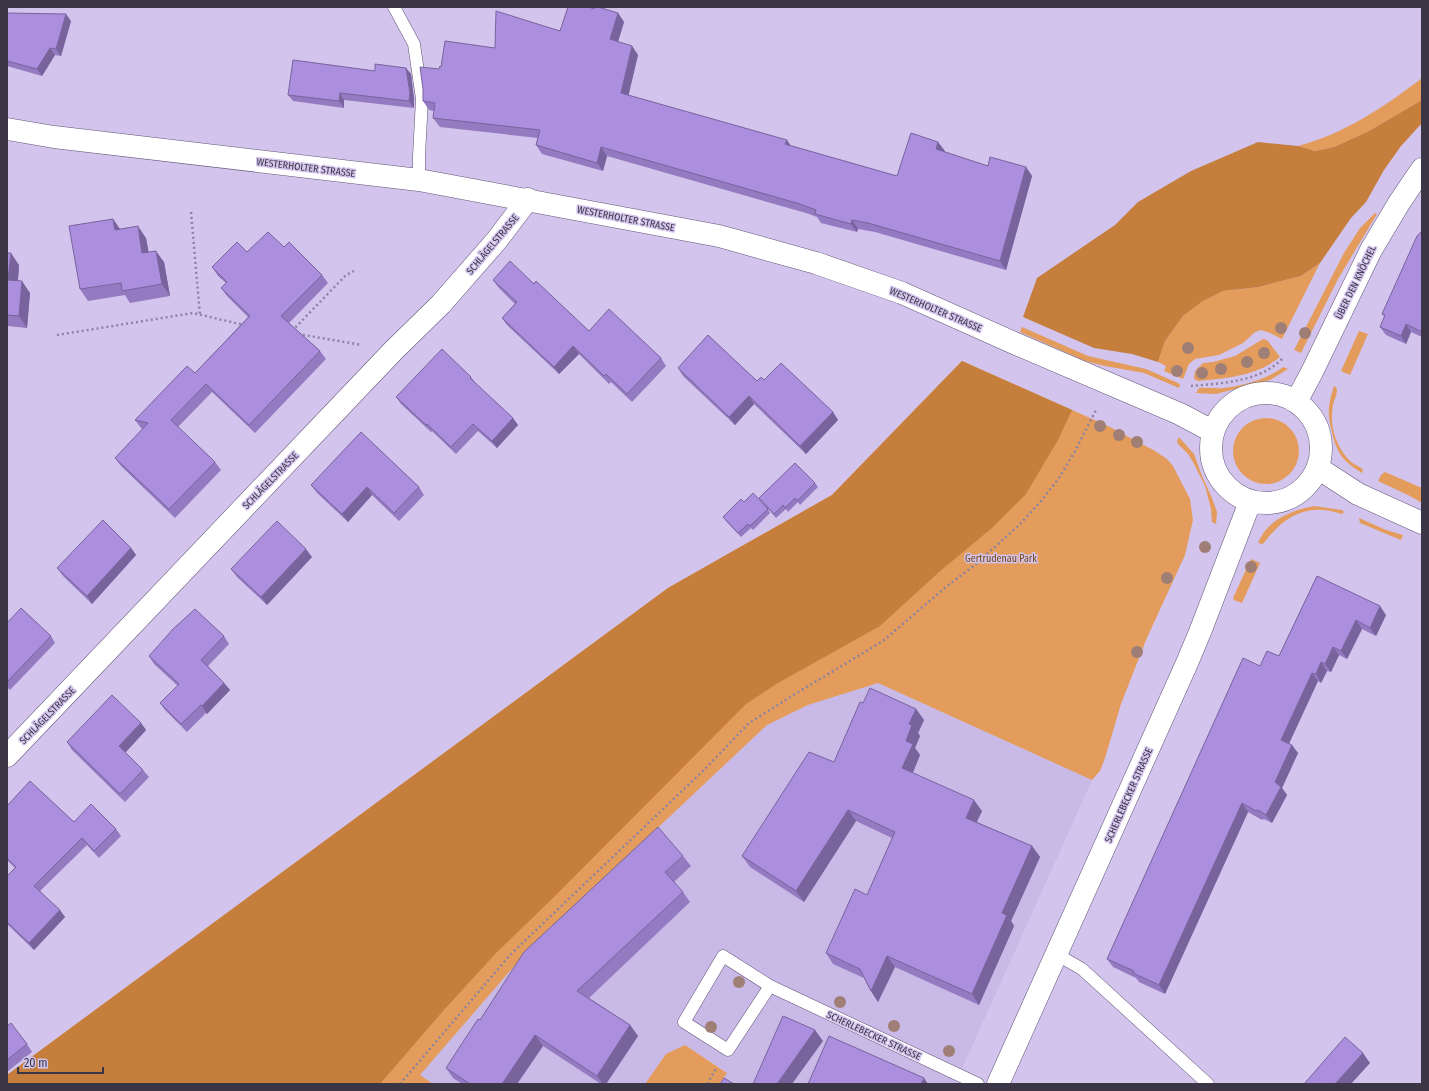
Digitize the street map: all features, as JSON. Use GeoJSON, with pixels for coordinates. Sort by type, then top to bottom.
{"type":"FeatureCollection","features":[{"type":"Feature","properties":{"kind":"street","name":"WESTERHOLTER STRASSE"},"geometry":{"type":"LineString","coordinates":[[7,129],[54,137],[419,180],[528,199],[719,236],[816,262],[902,293],[1014,344],[1180,414],[1212,431]]}},
{"type":"Feature","properties":{"kind":"street","name":"ÜBER DEN KNÖCHEL"},"geometry":{"type":"LineString","coordinates":[[1297,400],[1371,250],[1399,203],[1422,170]]}},
{"type":"Feature","properties":{"kind":"street","name":"SCHLÄGELSTRASSE"},"geometry":{"type":"LineString","coordinates":[[7,756],[394,350],[441,304],[497,240],[528,199]]}},
{"type":"Feature","properties":{"kind":"street"},"geometry":{"type":"LineString","coordinates":[[1257,393],[1278,393],[1297,400],[1308,410],[1317,423],[1321,438],[1322,453],[1318,468],[1310,482],[1298,494],[1283,501],[1267,504],[1250,502],[1235,494],[1222,482],[1214,466],[1211,449],[1212,431],[1222,413],[1238,400],[1257,393]]}},
{"type":"Feature","properties":{"kind":"street"},"geometry":{"type":"LineString","coordinates":[[1318,468],[1358,494],[1422,523]]}},
{"type":"Feature","properties":{"kind":"street","name":"SCHERLEBECKER STRASSE"},"geometry":{"type":"LineString","coordinates":[[998,1084],[1195,645],[1250,502]]}},
{"type":"Feature","properties":{"kind":"lane"},"geometry":{"type":"LineString","coordinates":[[394,7],[414,44],[422,99],[419,180]]}},
{"type":"Feature","properties":{"kind":"lane"},"geometry":{"type":"LineString","coordinates":[[1056,954],[1082,968],[1208,1084]]}},
{"type":"Feature","properties":{"kind":"lane","name":"SCHERLEBECKER STRASSE"},"geometry":{"type":"LineString","coordinates":[[770,986],[728,1050],[684,1022],[724,956],[770,986],[978,1084]]}},
{"type":"Feature","properties":{"kind":"path"},"geometry":{"type":"LineString","coordinates":[[191,212],[200,316]]}},
{"type":"Feature","properties":{"kind":"path"},"geometry":{"type":"LineString","coordinates":[[354,271],[346,274],[290,332],[362,345]]}},
{"type":"Feature","properties":{"kind":"path"},"geometry":{"type":"LineString","coordinates":[[57,335],[193,313],[200,316],[247,326]]}},
{"type":"Feature","properties":{"kind":"path"},"geometry":{"type":"LineString","coordinates":[[1191,386],[1218,384],[1252,377],[1274,367],[1282,359]]}},
{"type":"Feature","properties":{"kind":"path"},"geometry":{"type":"LineString","coordinates":[[400,1084],[510,955],[706,768],[749,723],[883,641],[946,587],[976,564],[1019,524],[1041,501],[1059,478],[1074,453],[1096,410]]}},
{"type":"Feature","properties":{"kind":"shaded area"},"geometry":{"type":"Polygon","coordinates":[[[1422,100],[1422,123],[1401,146],[1384,170],[1366,202],[1351,218],[1320,263],[1301,276],[1259,287],[1223,291],[1203,301],[1183,316],[1165,341],[1158,362],[1132,354],[1094,348],[1023,317],[1037,278],[1115,225],[1138,202],[1191,171],[1258,142],[1298,146],[1315,151],[1334,147],[1369,131],[1422,100]]]}},
{"type":"Feature","properties":{"kind":"shaded area","name":"Gertrudenau Park"},"geometry":{"type":"Polygon","coordinates":[[[962,361],[1072,410],[1058,440],[1026,494],[992,528],[939,572],[880,626],[778,683],[746,704],[554,897],[497,952],[443,1011],[380,1084],[7,1084],[7,1075],[668,588],[832,495],[962,361]]]}},
{"type":"Feature","properties":{"kind":"shaded area"},"geometry":{"type":"Polygon","coordinates":[[[878,683],[1092,780],[955,1084],[719,1084],[727,1072],[685,1045],[666,1054],[645,1084],[433,1084],[420,1075],[530,948],[767,725],[808,705],[878,683]]]}},
{"type":"Feature","properties":{"kind":"green space"},"geometry":{"type":"Polygon","coordinates":[[[1422,78],[1422,100],[1369,131],[1334,147],[1315,151],[1298,146],[1315,141],[1347,127],[1378,109],[1422,78]]]}},
{"type":"Feature","properties":{"kind":"green space"},"geometry":{"type":"Polygon","coordinates":[[[1375,213],[1377,214],[1338,279],[1301,353],[1294,350],[1344,253],[1360,228],[1375,213]]]}},
{"type":"Feature","properties":{"kind":"green space"},"geometry":{"type":"Polygon","coordinates":[[[1320,263],[1282,339],[1261,330],[1255,332],[1243,343],[1219,355],[1195,359],[1189,364],[1183,379],[1164,371],[1166,366],[1158,362],[1165,341],[1183,316],[1203,301],[1223,291],[1259,287],[1301,276],[1320,263]]]}},
{"type":"Feature","properties":{"kind":"green space"},"geometry":{"type":"Polygon","coordinates":[[[1022,327],[1088,356],[1146,369],[1180,384],[1179,388],[1144,373],[1085,361],[1020,332],[1022,327]]]}},
{"type":"Feature","properties":{"kind":"green space"},"geometry":{"type":"Polygon","coordinates":[[[1359,331],[1368,334],[1350,375],[1341,371],[1359,331]]]}},
{"type":"Feature","properties":{"kind":"green space"},"geometry":{"type":"Polygon","coordinates":[[[1263,339],[1267,340],[1280,357],[1271,363],[1241,375],[1198,381],[1194,379],[1195,371],[1203,363],[1235,356],[1263,339]]]}},
{"type":"Feature","properties":{"kind":"green space","name":"Gertrudenau Park"},"geometry":{"type":"Polygon","coordinates":[[[962,361],[1108,426],[1155,451],[1167,459],[1173,466],[1190,499],[1193,520],[1185,555],[1146,640],[1121,704],[1100,771],[1092,780],[878,683],[808,705],[767,725],[530,948],[420,1075],[433,1084],[7,1084],[7,1075],[668,588],[832,495],[962,361]]]}},
{"type":"Feature","properties":{"kind":"green space"},"geometry":{"type":"Polygon","coordinates":[[[1283,367],[1288,369],[1270,380],[1216,394],[1196,393],[1199,388],[1224,388],[1247,384],[1270,375],[1283,367]]]}},
{"type":"Feature","properties":{"kind":"green space"},"geometry":{"type":"Polygon","coordinates":[[[1334,386],[1336,387],[1337,392],[1333,407],[1332,421],[1335,438],[1346,457],[1363,470],[1362,473],[1345,461],[1334,440],[1330,426],[1329,404],[1334,386]]]}},
{"type":"Feature","properties":{"kind":"green space"},"geometry":{"type":"Polygon","coordinates":[[[1260,418],[1272,418],[1284,423],[1294,433],[1299,445],[1297,464],[1284,479],[1272,484],[1260,484],[1248,479],[1238,469],[1233,457],[1233,445],[1238,433],[1248,423],[1260,418]]]}},
{"type":"Feature","properties":{"kind":"green space"},"geometry":{"type":"Polygon","coordinates":[[[1179,437],[1194,454],[1217,512],[1216,524],[1212,522],[1211,509],[1205,486],[1188,454],[1178,444],[1177,441],[1179,437]]]}},
{"type":"Feature","properties":{"kind":"green space"},"geometry":{"type":"Polygon","coordinates":[[[1385,472],[1422,488],[1422,503],[1378,481],[1381,475],[1385,472]]]}},
{"type":"Feature","properties":{"kind":"green space"},"geometry":{"type":"Polygon","coordinates":[[[1314,506],[1342,510],[1344,512],[1342,514],[1318,510],[1297,514],[1279,526],[1263,544],[1258,543],[1267,528],[1281,517],[1297,510],[1314,506]]]}},
{"type":"Feature","properties":{"kind":"green space"},"geometry":{"type":"Polygon","coordinates":[[[1359,518],[1386,530],[1403,535],[1401,540],[1360,523],[1359,518]]]}},
{"type":"Feature","properties":{"kind":"green space"},"geometry":{"type":"Polygon","coordinates":[[[1251,559],[1260,563],[1242,603],[1234,600],[1233,598],[1251,559]]]}},
{"type":"Feature","properties":{"kind":"green space"},"geometry":{"type":"Polygon","coordinates":[[[685,1045],[727,1073],[719,1084],[645,1084],[666,1054],[685,1045]]]}},
{"type":"Feature","properties":{"kind":"building"},"geometry":{"type":"Polygon","coordinates":[[[568,7],[589,7],[594,9],[594,7],[598,7],[618,13],[610,39],[632,46],[621,93],[787,140],[785,144],[897,176],[911,133],[938,142],[936,149],[988,166],[990,157],[1026,167],[1000,261],[868,223],[852,220],[851,224],[815,214],[816,210],[800,204],[601,147],[597,163],[536,145],[540,130],[433,118],[435,103],[423,101],[420,67],[439,69],[440,66],[441,67],[445,41],[495,48],[496,11],[560,31],[568,7]]]}},
{"type":"Feature","properties":{"kind":"building"},"geometry":{"type":"Polygon","coordinates":[[[7,13],[66,14],[56,49],[50,48],[37,69],[7,61],[7,13]]]}},
{"type":"Feature","properties":{"kind":"building"},"geometry":{"type":"Polygon","coordinates":[[[293,60],[375,71],[375,64],[406,68],[410,93],[409,101],[340,93],[339,101],[288,95],[293,60]]]}},
{"type":"Feature","properties":{"kind":"building"},"geometry":{"type":"Polygon","coordinates":[[[113,219],[115,230],[138,226],[142,253],[156,251],[162,284],[122,291],[121,283],[80,289],[69,226],[113,219]]]}},
{"type":"Feature","properties":{"kind":"building"},"geometry":{"type":"Polygon","coordinates":[[[1422,231],[1422,332],[1406,324],[1401,336],[1380,327],[1385,315],[1382,314],[1417,236],[1422,231]]]}},
{"type":"Feature","properties":{"kind":"building"},"geometry":{"type":"Polygon","coordinates":[[[268,232],[284,247],[289,242],[322,275],[281,316],[320,351],[249,425],[206,384],[171,420],[215,462],[169,509],[115,458],[148,423],[135,420],[187,366],[195,373],[250,316],[221,288],[227,282],[212,267],[237,242],[247,252],[268,232]]]}},
{"type":"Feature","properties":{"kind":"building"},"geometry":{"type":"Polygon","coordinates":[[[7,253],[11,253],[8,280],[22,281],[19,316],[7,315],[7,253]]]}},
{"type":"Feature","properties":{"kind":"building"},"geometry":{"type":"Polygon","coordinates":[[[510,261],[534,284],[536,281],[589,331],[609,309],[661,358],[627,394],[606,374],[604,376],[573,346],[554,367],[502,318],[517,302],[493,280],[510,261]]]}},
{"type":"Feature","properties":{"kind":"building"},"geometry":{"type":"Polygon","coordinates":[[[708,335],[757,381],[761,377],[764,380],[781,363],[833,412],[800,446],[749,396],[729,417],[678,368],[708,335]]]}},
{"type":"Feature","properties":{"kind":"building"},"geometry":{"type":"Polygon","coordinates":[[[442,349],[471,377],[470,378],[513,418],[492,441],[473,424],[451,447],[396,397],[442,349]]]}},
{"type":"Feature","properties":{"kind":"building"},"geometry":{"type":"Polygon","coordinates":[[[361,432],[419,487],[394,513],[367,487],[342,514],[311,485],[361,432]]]}},
{"type":"Feature","properties":{"kind":"building"},"geometry":{"type":"Polygon","coordinates":[[[795,463],[815,483],[797,501],[795,498],[785,508],[783,505],[774,514],[759,498],[795,463]]]}},
{"type":"Feature","properties":{"kind":"building"},"geometry":{"type":"Polygon","coordinates":[[[753,493],[768,509],[750,526],[748,524],[738,533],[723,517],[741,499],[744,502],[753,493]]]}},
{"type":"Feature","properties":{"kind":"building"},"geometry":{"type":"Polygon","coordinates":[[[103,520],[131,548],[87,596],[57,568],[103,520]]]}},
{"type":"Feature","properties":{"kind":"building"},"geometry":{"type":"Polygon","coordinates":[[[277,521],[306,549],[261,597],[231,569],[277,521]]]}},
{"type":"Feature","properties":{"kind":"building"},"geometry":{"type":"Polygon","coordinates":[[[1317,576],[1380,606],[1370,628],[1356,620],[1341,651],[1333,647],[1325,664],[1321,662],[1316,674],[1312,673],[1281,740],[1292,745],[1275,782],[1281,787],[1266,815],[1242,803],[1159,985],[1133,973],[1134,971],[1107,959],[1243,658],[1260,666],[1267,651],[1279,656],[1317,576]]]}},
{"type":"Feature","properties":{"kind":"building"},"geometry":{"type":"Polygon","coordinates":[[[21,608],[51,636],[7,682],[7,623],[21,608]]]}},
{"type":"Feature","properties":{"kind":"building"},"geometry":{"type":"Polygon","coordinates":[[[195,609],[224,636],[201,660],[224,683],[202,706],[201,705],[181,724],[160,703],[179,684],[149,656],[173,629],[195,609]]]}},
{"type":"Feature","properties":{"kind":"building"},"geometry":{"type":"Polygon","coordinates":[[[870,688],[916,709],[909,724],[912,725],[906,741],[913,744],[902,768],[974,800],[966,818],[1032,846],[1002,913],[1007,915],[972,994],[887,956],[871,991],[860,969],[826,953],[855,889],[867,895],[895,832],[848,810],[796,891],[742,856],[809,752],[834,762],[860,702],[863,703],[870,688]]]}},
{"type":"Feature","properties":{"kind":"building"},"geometry":{"type":"Polygon","coordinates":[[[112,695],[141,723],[119,746],[143,770],[120,794],[67,742],[112,695]]]}},
{"type":"Feature","properties":{"kind":"building"},"geometry":{"type":"Polygon","coordinates":[[[30,781],[74,822],[91,804],[116,829],[94,851],[82,838],[34,886],[60,910],[29,943],[7,922],[7,876],[16,867],[7,858],[7,806],[30,781]]]}},
{"type":"Feature","properties":{"kind":"building"},"geometry":{"type":"Polygon","coordinates":[[[658,827],[683,856],[665,872],[683,892],[577,991],[630,1025],[597,1076],[535,1035],[502,1084],[470,1084],[446,1068],[478,1019],[480,1020],[524,952],[658,827]]]}},
{"type":"Feature","properties":{"kind":"building"},"geometry":{"type":"Polygon","coordinates":[[[783,1016],[815,1030],[777,1084],[753,1084],[783,1016]]]}},
{"type":"Feature","properties":{"kind":"building"},"geometry":{"type":"Polygon","coordinates":[[[11,1023],[27,1044],[7,1060],[7,1026],[11,1023]]]}},
{"type":"Feature","properties":{"kind":"building"},"geometry":{"type":"Polygon","coordinates":[[[829,1036],[924,1078],[921,1084],[808,1084],[829,1036]]]}},
{"type":"Feature","properties":{"kind":"building"},"geometry":{"type":"Polygon","coordinates":[[[1345,1037],[1363,1053],[1335,1084],[1304,1084],[1345,1037]]]}},
{"type":"Feature","properties":{"kind":"building"},"geometry":{"type":"Polygon","coordinates":[[[724,1078],[734,1084],[720,1084],[724,1078]]]}}]}
